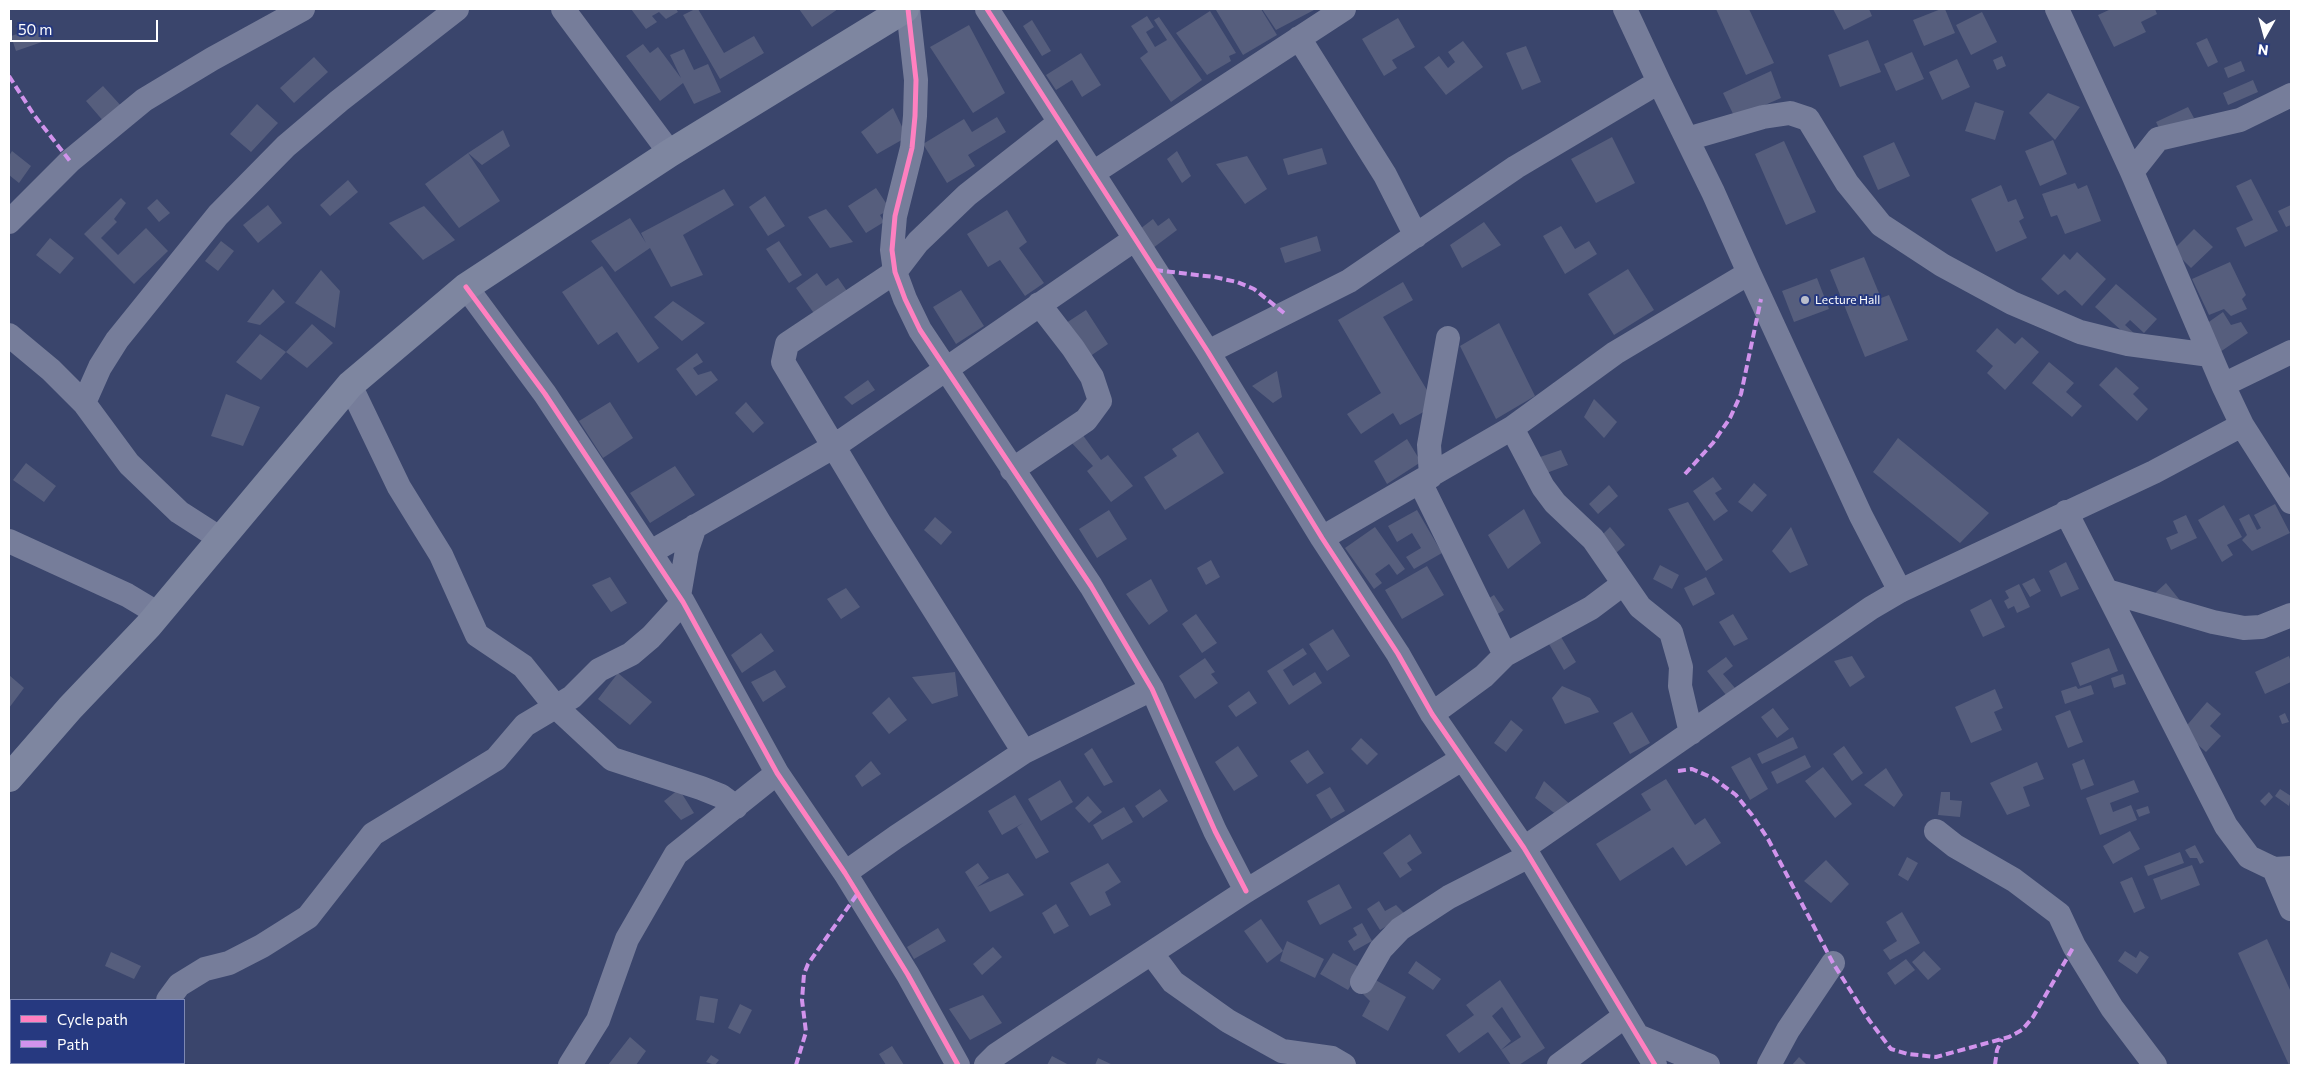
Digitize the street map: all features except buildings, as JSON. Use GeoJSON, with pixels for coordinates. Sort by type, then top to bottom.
{"type":"FeatureCollection","features":[{"type":"Feature","properties":{"kind":"main road"},"geometry":{"type":"LineString","coordinates":[[9,778],[70,708],[150,625],[158,613],[350,385],[466,287],[670,153],[906,9]]}},
{"type":"Feature","properties":{"kind":"street"},"geometry":{"type":"LineString","coordinates":[[9,222],[70,162],[144,100],[212,59],[303,9]]}},
{"type":"Feature","properties":{"kind":"street"},"geometry":{"type":"LineString","coordinates":[[84,403],[100,366],[117,340],[218,215],[286,146],[339,101],[458,9]]}},
{"type":"Feature","properties":{"kind":"street"},"geometry":{"type":"LineString","coordinates":[[563,9],[670,153]]}},
{"type":"Feature","properties":{"kind":"street"},"geometry":{"type":"LineString","coordinates":[[906,9],[916,80],[915,116],[912,148],[895,216],[892,250],[895,272],[920,330],[1091,586],[1152,689],[1215,831],[1246,892]]}},
{"type":"Feature","properties":{"kind":"street"},"geometry":{"type":"LineString","coordinates":[[987,9],[1208,352],[1322,538],[1398,654],[1432,714],[1527,852],[1655,1065]]}},
{"type":"Feature","properties":{"kind":"street"},"geometry":{"type":"LineString","coordinates":[[1093,174],[1344,9]]}},
{"type":"Feature","properties":{"kind":"street"},"geometry":{"type":"LineString","coordinates":[[1625,9],[1658,82],[1713,192],[1861,516],[1900,591]]}},
{"type":"Feature","properties":{"kind":"street"},"geometry":{"type":"LineString","coordinates":[[2057,9],[2132,172],[2222,385],[2242,425],[2291,502]]}},
{"type":"Feature","properties":{"kind":"street"},"geometry":{"type":"LineString","coordinates":[[1300,38],[1381,168],[1416,236]]}},
{"type":"Feature","properties":{"kind":"street"},"geometry":{"type":"LineString","coordinates":[[1208,352],[1349,281],[1516,167],[1658,82]]}},
{"type":"Feature","properties":{"kind":"street"},"geometry":{"type":"LineString","coordinates":[[2132,172],[2158,139],[2240,120],[2291,95]]}},
{"type":"Feature","properties":{"kind":"street"},"geometry":{"type":"LineString","coordinates":[[1687,139],[1763,117],[1790,113],[1808,120],[1847,183],[1881,225],[1942,265],[2012,303],[2080,332],[2128,344],[2210,355]]}},
{"type":"Feature","properties":{"kind":"street"},"geometry":{"type":"LineString","coordinates":[[1024,752],[782,362],[787,344],[895,272],[918,242],[967,195],[1060,122]]}},
{"type":"Feature","properties":{"kind":"street"},"geometry":{"type":"LineString","coordinates":[[650,552],[833,447],[1135,239]]}},
{"type":"Feature","properties":{"kind":"street"},"geometry":{"type":"LineString","coordinates":[[1322,538],[1512,428],[1615,353],[1749,273]]}},
{"type":"Feature","properties":{"kind":"street"},"geometry":{"type":"LineString","coordinates":[[466,287],[545,394],[681,599],[777,772],[845,873],[908,975],[958,1065]]}},
{"type":"Feature","properties":{"kind":"street"},"geometry":{"type":"LineString","coordinates":[[1012,470],[1086,420],[1100,401],[1092,377],[1040,304]]}},
{"type":"Feature","properties":{"kind":"street"},"geometry":{"type":"LineString","coordinates":[[9,335],[51,370],[84,403],[129,464],[179,512],[221,539]]}},
{"type":"Feature","properties":{"kind":"street"},"geometry":{"type":"LineString","coordinates":[[1448,338],[1429,445],[1425,479],[1505,655]]}},
{"type":"Feature","properties":{"kind":"street"},"geometry":{"type":"LineString","coordinates":[[2222,385],[2291,352]]}},
{"type":"Feature","properties":{"kind":"street"},"geometry":{"type":"LineString","coordinates":[[350,385],[399,487],[441,555],[477,635],[523,666],[556,707],[612,759],[701,788],[721,796],[736,807]]}},
{"type":"Feature","properties":{"kind":"street"},"geometry":{"type":"LineString","coordinates":[[1362,982],[1382,949],[1400,929],[1527,852],[1691,733],[1863,614],[1900,591],[2154,472],[2242,425]]}},
{"type":"Feature","properties":{"kind":"street"},"geometry":{"type":"LineString","coordinates":[[1512,428],[1543,487],[1554,503],[1592,539],[1640,607],[1670,632],[1680,667],[1680,686],[1691,733]]}},
{"type":"Feature","properties":{"kind":"street"},"geometry":{"type":"LineString","coordinates":[[2066,512],[2226,826],[2249,857],[2282,868],[2291,909]]}},
{"type":"Feature","properties":{"kind":"street"},"geometry":{"type":"LineString","coordinates":[[169,999],[178,985],[205,969],[229,963],[262,946],[308,917],[373,834],[496,759],[525,725],[572,697],[599,670],[631,654],[651,638],[681,599],[686,550],[695,526]]}},
{"type":"Feature","properties":{"kind":"street"},"geometry":{"type":"LineString","coordinates":[[9,541],[127,595],[158,613]]}},
{"type":"Feature","properties":{"kind":"street"},"geometry":{"type":"LineString","coordinates":[[1432,714],[1484,676],[1505,655],[1591,608],[1623,584]]}},
{"type":"Feature","properties":{"kind":"street"},"geometry":{"type":"LineString","coordinates":[[2107,590],[2213,622],[2244,628],[2261,627],[2291,615]]}},
{"type":"Feature","properties":{"kind":"street"},"geometry":{"type":"LineString","coordinates":[[845,873],[896,836],[1024,752],[1152,689]]}},
{"type":"Feature","properties":{"kind":"street"},"geometry":{"type":"LineString","coordinates":[[986,1065],[1026,1035],[1246,892],[1462,759]]}},
{"type":"Feature","properties":{"kind":"street"},"geometry":{"type":"LineString","coordinates":[[570,1065],[598,1020],[627,939],[676,854],[777,772]]}},
{"type":"Feature","properties":{"kind":"street"},"geometry":{"type":"LineString","coordinates":[[1936,831],[1962,850],[2014,880],[2060,914],[2074,946],[2112,1008],[2154,1065]]}},
{"type":"Feature","properties":{"kind":"street"},"geometry":{"type":"LineString","coordinates":[[1152,954],[1173,982],[1228,1021],[1282,1051],[1332,1058],[1344,1065]]}},
{"type":"Feature","properties":{"kind":"street"},"geometry":{"type":"LineString","coordinates":[[1769,1065],[1788,1030],[1833,964]]}},
{"type":"Feature","properties":{"kind":"street"},"geometry":{"type":"LineString","coordinates":[[1559,1065],[1625,1016]]}},
{"type":"Feature","properties":{"kind":"street"},"geometry":{"type":"LineString","coordinates":[[1638,1036],[1708,1065]]}},
{"type":"Feature","properties":{"kind":"marked path"},"geometry":{"type":"LineString","coordinates":[[9,76],[34,115],[70,161]]}},
{"type":"Feature","properties":{"kind":"marked path"},"geometry":{"type":"LineString","coordinates":[[1155,270],[1214,277],[1237,282],[1254,289],[1284,313]]}},
{"type":"Feature","properties":{"kind":"marked path"},"geometry":{"type":"LineString","coordinates":[[1685,474],[1713,443],[1730,418],[1741,394],[1761,299]]}},
{"type":"Feature","properties":{"kind":"marked path"},"geometry":{"type":"LineString","coordinates":[[1678,771],[1692,769],[1713,778],[1736,795],[1752,815],[1768,839],[1833,963],[1869,1020],[1891,1049],[1908,1054],[1936,1057],[2009,1037],[2022,1030],[2033,1017],[2074,946]]}},
{"type":"Feature","properties":{"kind":"marked path"},"geometry":{"type":"LineString","coordinates":[[796,1065],[806,1032],[802,1000],[804,974],[808,964],[858,893]]}},
{"type":"Feature","properties":{"kind":"marked path"},"geometry":{"type":"LineString","coordinates":[[1995,1065],[1997,1050],[2002,1039]]}},
{"type":"Feature","properties":{"kind":"cycle path"},"geometry":{"type":"LineString","coordinates":[[908,9],[916,80],[915,116],[912,148],[895,216],[892,250],[895,272],[905,299],[920,330],[1091,586],[1152,689],[1215,831],[1246,891]]}},
{"type":"Feature","properties":{"kind":"cycle path"},"geometry":{"type":"LineString","coordinates":[[987,9],[1208,352],[1322,538],[1398,654],[1432,714],[1524,848],[1655,1065]]}},
{"type":"Feature","properties":{"kind":"cycle path"},"geometry":{"type":"LineString","coordinates":[[466,287],[545,394],[683,602],[777,773],[845,873],[908,975],[958,1065]]}},
{"type":"Feature","properties":{"kind":"place","name":"Lecture Hall"},"geometry":{"type":"Point","coordinates":[1805,300]}}]}
